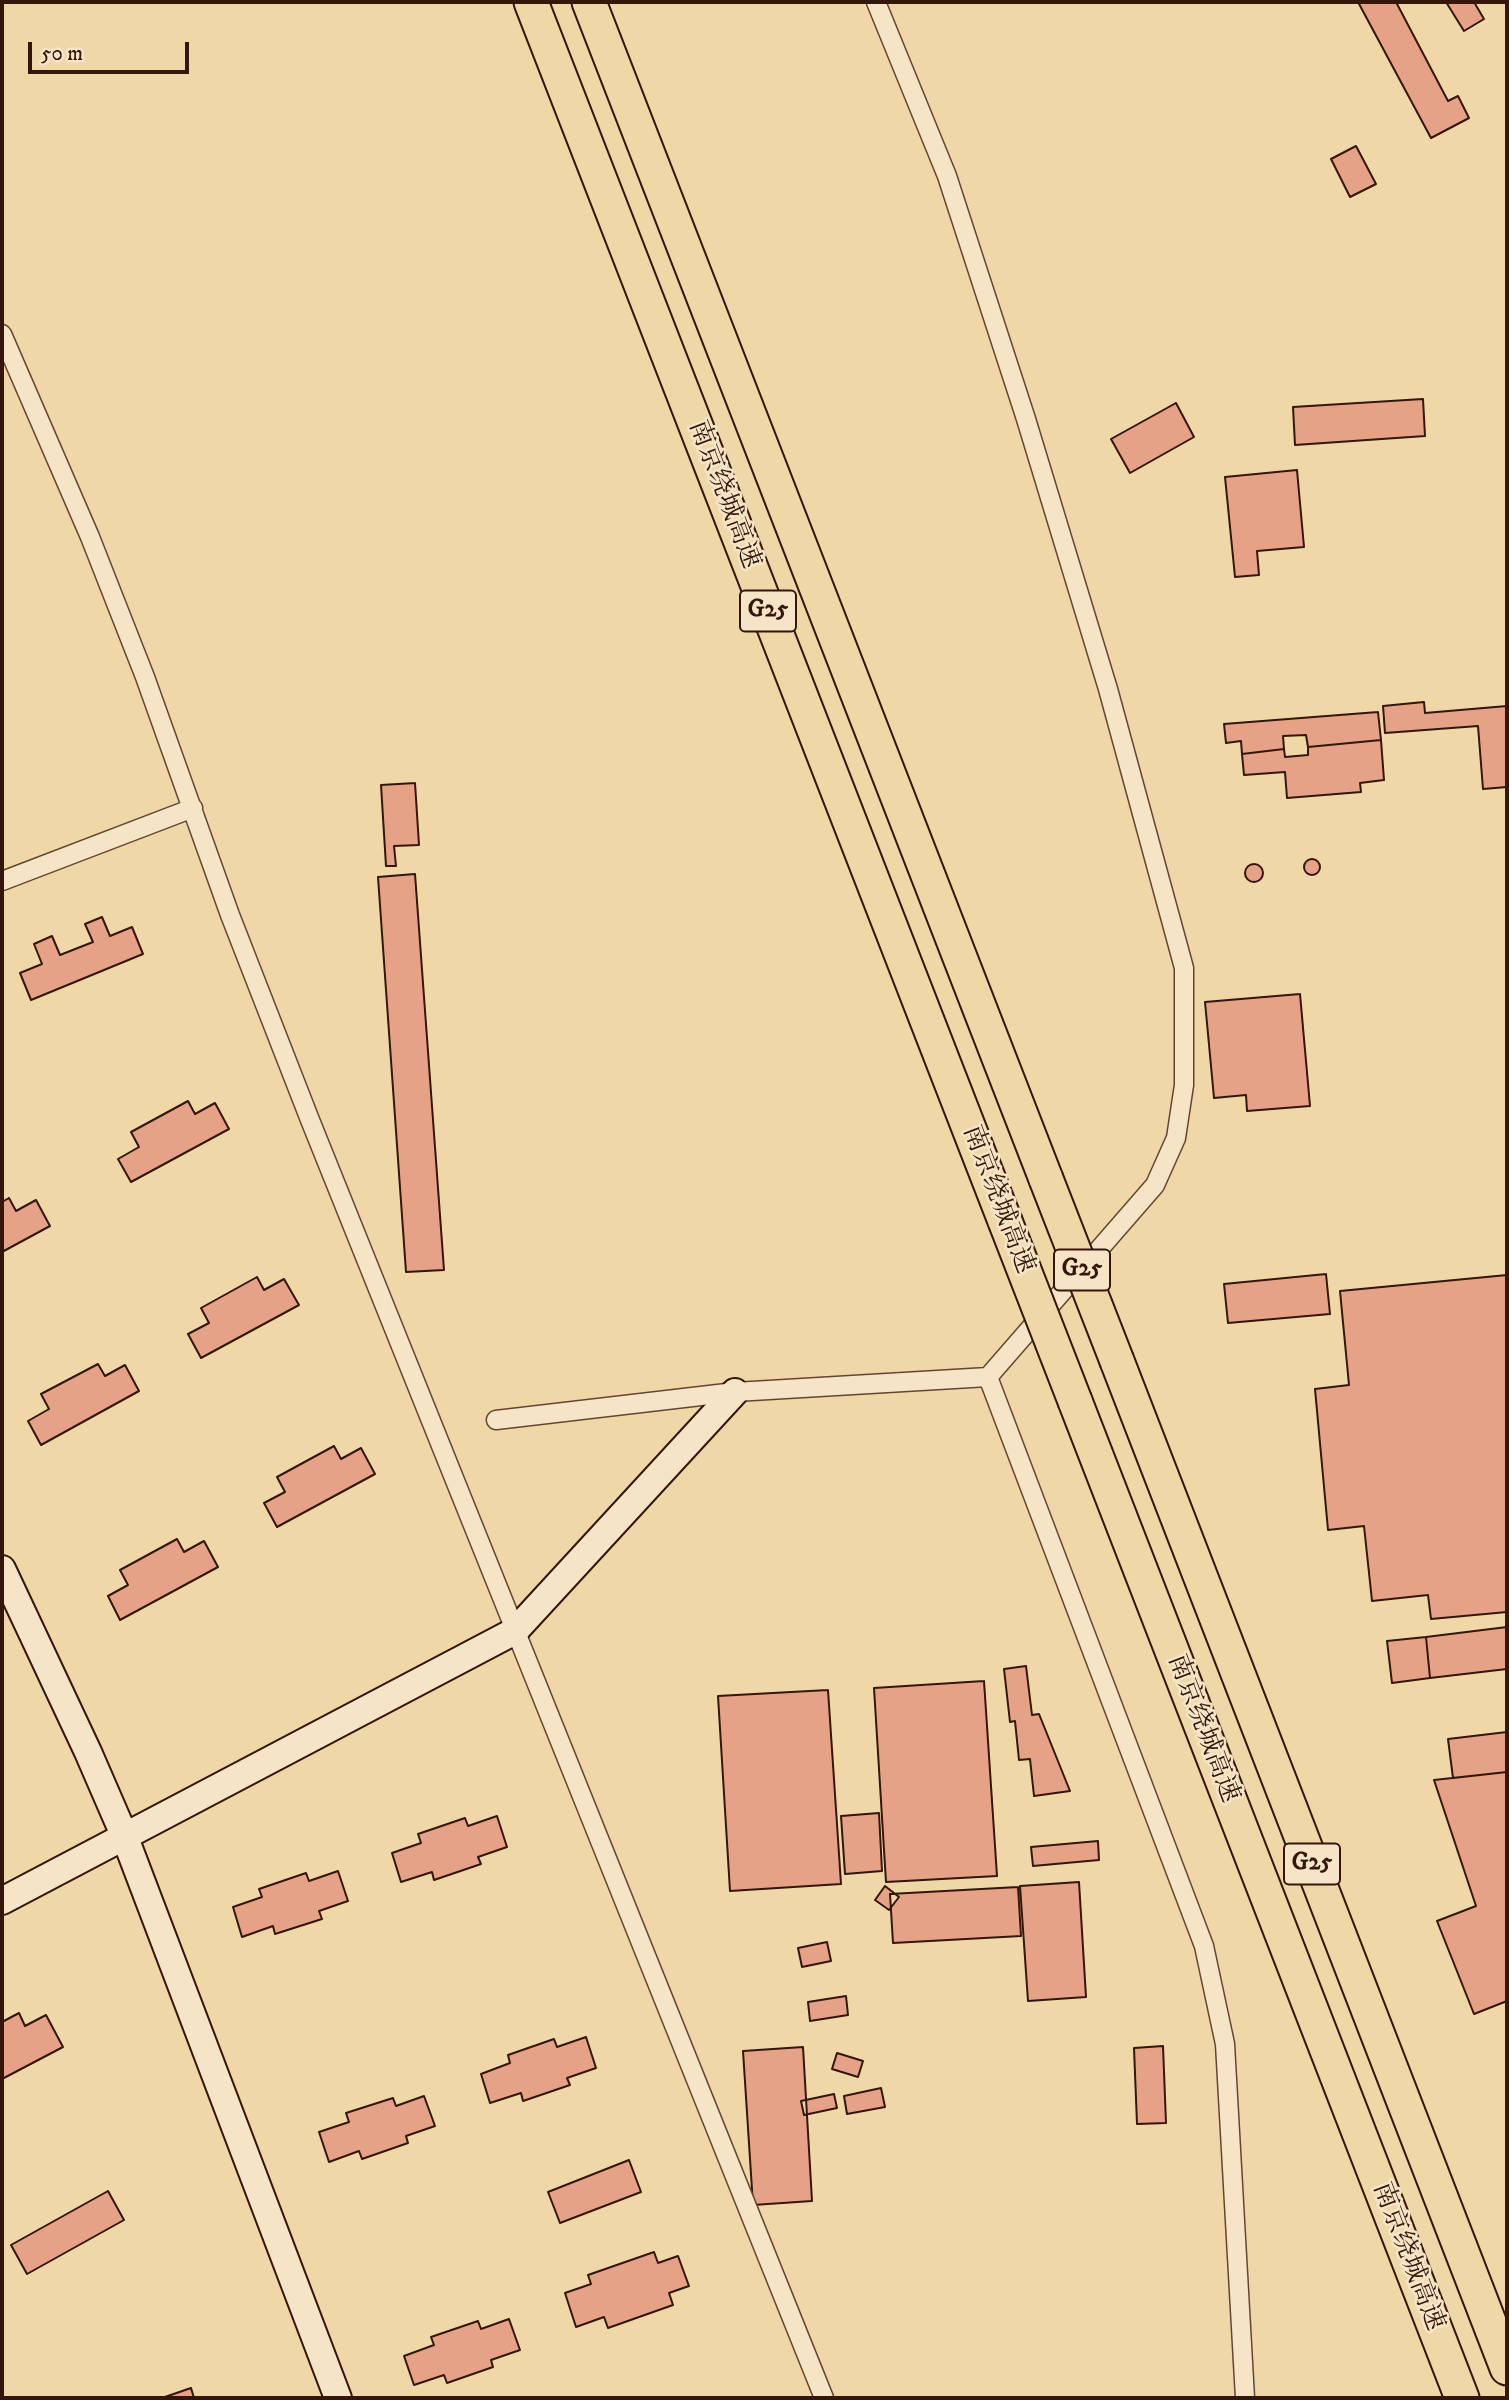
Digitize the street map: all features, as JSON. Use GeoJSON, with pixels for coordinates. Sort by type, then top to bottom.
{"type":"FeatureCollection","features":[{"type":"Feature","properties":{"kind":"highway","name":"南京绕城高速"},"geometry":{"type":"LineString","coordinates":[[531,2],[1462,2398]]}},
{"type":"Feature","properties":{"kind":"highway","name":"南京绕城高速"},"geometry":{"type":"LineString","coordinates":[[589,2],[1507,2368]]}},
{"type":"Feature","properties":{"kind":"street"},"geometry":{"type":"LineString","coordinates":[[496,1420],[735,1392],[988,1377],[1155,1185],[1176,1138],[1184,1085],[1184,968],[1108,689],[1022,406],[947,176],[876,2]]}},
{"type":"Feature","properties":{"kind":"street"},"geometry":{"type":"LineString","coordinates":[[2,334],[90,537],[145,677],[230,915],[310,1120],[824,2398]]}},
{"type":"Feature","properties":{"kind":"street"},"geometry":{"type":"LineString","coordinates":[[2,881],[193,808]]}},
{"type":"Feature","properties":{"kind":"street"},"geometry":{"type":"LineString","coordinates":[[988,1377],[1204,1945],[1225,2044],[1245,2398]]}},
{"type":"Feature","properties":{"kind":"street"},"geometry":{"type":"LineString","coordinates":[[2,1901],[515,1631],[735,1392]]}},
{"type":"Feature","properties":{"kind":"street"},"geometry":{"type":"LineString","coordinates":[[2,1569],[124,1835],[338,2398]]}},
{"type":"Feature","properties":{"kind":"building"},"geometry":{"type":"Polygon","coordinates":[[[1358,2],[1396,2],[1448,101],[1458,96],[1469,118],[1431,138],[1358,2]]]}},
{"type":"Feature","properties":{"kind":"building"},"geometry":{"type":"Polygon","coordinates":[[[1446,2],[1474,2],[1484,19],[1464,31],[1446,2]]]}},
{"type":"Feature","properties":{"kind":"building"},"geometry":{"type":"Polygon","coordinates":[[[1356,146],[1376,184],[1350,197],[1331,159],[1356,146]]]}},
{"type":"Feature","properties":{"kind":"building"},"geometry":{"type":"Polygon","coordinates":[[[1423,399],[1425,436],[1295,445],[1293,407],[1423,399]]]}},
{"type":"Feature","properties":{"kind":"building"},"geometry":{"type":"Polygon","coordinates":[[[1176,403],[1194,437],[1130,473],[1111,439],[1176,403]]]}},
{"type":"Feature","properties":{"kind":"building"},"geometry":{"type":"Polygon","coordinates":[[[1297,470],[1304,547],[1257,551],[1259,575],[1235,577],[1225,477],[1297,470]]]}},
{"type":"Feature","properties":{"kind":"building"},"geometry":{"type":"Polygon","coordinates":[[[1424,702],[1425,713],[1507,706],[1507,787],[1483,789],[1478,726],[1385,733],[1383,706],[1424,702]]]}},
{"type":"Feature","properties":{"kind":"building"},"geometry":{"type":"Polygon","coordinates":[[[1378,712],[1381,740],[1308,747],[1306,735],[1283,736],[1284,749],[1242,754],[1241,741],[1226,743],[1224,724],[1378,712]]]}},
{"type":"Feature","properties":{"kind":"building"},"geometry":{"type":"Polygon","coordinates":[[[1381,740],[1384,780],[1360,783],[1361,792],[1287,798],[1285,772],[1244,775],[1242,754],[1284,749],[1285,757],[1308,755],[1308,747],[1381,740]]]}},
{"type":"Feature","properties":{"kind":"building"},"geometry":{"type":"Polygon","coordinates":[[[415,783],[419,845],[394,846],[396,866],[386,866],[381,785],[415,783]]]}},
{"type":"Feature","properties":{"kind":"building"},"geometry":{"type":"Polygon","coordinates":[[[1309,859],[1315,859],[1320,867],[1318,873],[1309,875],[1304,870],[1304,864],[1309,859]]]}},
{"type":"Feature","properties":{"kind":"building"},"geometry":{"type":"Polygon","coordinates":[[[1254,864],[1260,867],[1263,873],[1260,879],[1254,882],[1248,879],[1245,873],[1248,867],[1254,864]]]}},
{"type":"Feature","properties":{"kind":"building"},"geometry":{"type":"Polygon","coordinates":[[[415,874],[444,1270],[406,1272],[378,877],[415,874]]]}},
{"type":"Feature","properties":{"kind":"building"},"geometry":{"type":"Polygon","coordinates":[[[102,917],[110,936],[132,927],[143,954],[31,1000],[20,973],[42,964],[34,944],[52,936],[60,955],[93,942],[85,924],[102,917]]]}},
{"type":"Feature","properties":{"kind":"building"},"geometry":{"type":"Polygon","coordinates":[[[1300,994],[1310,1106],[1247,1111],[1246,1095],[1214,1098],[1205,1002],[1300,994]]]}},
{"type":"Feature","properties":{"kind":"building"},"geometry":{"type":"Polygon","coordinates":[[[188,1101],[195,1114],[215,1103],[229,1129],[131,1182],[118,1159],[139,1147],[131,1132],[188,1101]]]}},
{"type":"Feature","properties":{"kind":"building"},"geometry":{"type":"Polygon","coordinates":[[[9,1198],[16,1211],[36,1200],[50,1226],[2,1252],[2,1202],[9,1198]]]}},
{"type":"Feature","properties":{"kind":"building"},"geometry":{"type":"Polygon","coordinates":[[[1326,1274],[1330,1314],[1228,1323],[1224,1284],[1326,1274]]]}},
{"type":"Feature","properties":{"kind":"building"},"geometry":{"type":"Polygon","coordinates":[[[1507,1275],[1507,1612],[1431,1619],[1428,1595],[1372,1601],[1364,1526],[1328,1530],[1315,1389],[1349,1385],[1340,1291],[1507,1275]]]}},
{"type":"Feature","properties":{"kind":"building"},"geometry":{"type":"Polygon","coordinates":[[[257,1277],[264,1290],[284,1279],[299,1305],[201,1358],[188,1334],[209,1323],[201,1308],[257,1277]]]}},
{"type":"Feature","properties":{"kind":"building"},"geometry":{"type":"Polygon","coordinates":[[[98,1364],[105,1376],[125,1365],[139,1391],[41,1445],[28,1421],[49,1409],[41,1394],[98,1364]]]}},
{"type":"Feature","properties":{"kind":"building"},"geometry":{"type":"Polygon","coordinates":[[[334,1446],[341,1459],[361,1448],[375,1474],[277,1527],[264,1503],[285,1492],[277,1477],[334,1446]]]}},
{"type":"Feature","properties":{"kind":"building"},"geometry":{"type":"Polygon","coordinates":[[[177,1539],[184,1552],[204,1541],[218,1567],[120,1620],[108,1596],[128,1585],[120,1570],[177,1539]]]}},
{"type":"Feature","properties":{"kind":"building"},"geometry":{"type":"Polygon","coordinates":[[[1507,1627],[1507,1669],[1430,1678],[1426,1637],[1507,1627]]]}},
{"type":"Feature","properties":{"kind":"building"},"geometry":{"type":"Polygon","coordinates":[[[1426,1637],[1430,1678],[1392,1683],[1387,1641],[1426,1637]]]}},
{"type":"Feature","properties":{"kind":"building"},"geometry":{"type":"Polygon","coordinates":[[[1026,1666],[1032,1715],[1039,1714],[1070,1791],[1034,1796],[1030,1759],[1019,1760],[1015,1721],[1010,1722],[1004,1669],[1026,1666]]]}},
{"type":"Feature","properties":{"kind":"building"},"geometry":{"type":"Polygon","coordinates":[[[984,1681],[997,1876],[886,1882],[874,1688],[984,1681]]]}},
{"type":"Feature","properties":{"kind":"building"},"geometry":{"type":"Polygon","coordinates":[[[828,1690],[841,1884],[730,1891],[718,1696],[828,1690]]]}},
{"type":"Feature","properties":{"kind":"building"},"geometry":{"type":"Polygon","coordinates":[[[1507,1732],[1507,1772],[1453,1778],[1448,1739],[1507,1732]]]}},
{"type":"Feature","properties":{"kind":"building"},"geometry":{"type":"Polygon","coordinates":[[[1507,1772],[1507,2001],[1474,2014],[1437,1921],[1476,1906],[1434,1780],[1507,1772]]]}},
{"type":"Feature","properties":{"kind":"building"},"geometry":{"type":"Polygon","coordinates":[[[879,1813],[882,1871],[845,1874],[841,1816],[879,1813]]]}},
{"type":"Feature","properties":{"kind":"building"},"geometry":{"type":"Polygon","coordinates":[[[497,1816],[507,1847],[478,1857],[481,1864],[434,1880],[432,1872],[401,1882],[392,1853],[421,1843],[418,1834],[465,1818],[468,1826],[497,1816]]]}},
{"type":"Feature","properties":{"kind":"building"},"geometry":{"type":"Polygon","coordinates":[[[1098,1841],[1099,1860],[1033,1866],[1031,1847],[1098,1841]]]}},
{"type":"Feature","properties":{"kind":"building"},"geometry":{"type":"Polygon","coordinates":[[[338,1871],[348,1901],[319,1911],[322,1919],[275,1934],[273,1926],[242,1937],[233,1907],[262,1897],[259,1889],[306,1873],[309,1881],[338,1871]]]}},
{"type":"Feature","properties":{"kind":"building"},"geometry":{"type":"Polygon","coordinates":[[[1079,1882],[1086,1997],[1028,2001],[1020,1886],[1079,1882]]]}},
{"type":"Feature","properties":{"kind":"building"},"geometry":{"type":"Polygon","coordinates":[[[885,1886],[899,1897],[889,1910],[875,1900],[885,1886]]]}},
{"type":"Feature","properties":{"kind":"building"},"geometry":{"type":"Polygon","coordinates":[[[1018,1887],[1021,1936],[893,1943],[890,1894],[1018,1887]]]}},
{"type":"Feature","properties":{"kind":"building"},"geometry":{"type":"Polygon","coordinates":[[[827,1942],[831,1961],[802,1967],[798,1948],[827,1942]]]}},
{"type":"Feature","properties":{"kind":"building"},"geometry":{"type":"Polygon","coordinates":[[[846,1996],[848,2015],[810,2021],[808,2002],[846,1996]]]}},
{"type":"Feature","properties":{"kind":"building"},"geometry":{"type":"Polygon","coordinates":[[[19,2013],[25,2026],[46,2015],[63,2047],[2,2079],[2,2022],[19,2013]]]}},
{"type":"Feature","properties":{"kind":"building"},"geometry":{"type":"Polygon","coordinates":[[[586,2037],[596,2068],[567,2078],[570,2085],[523,2101],[521,2093],[490,2103],[481,2074],[510,2063],[508,2055],[554,2039],[557,2047],[586,2037]]]}},
{"type":"Feature","properties":{"kind":"building"},"geometry":{"type":"Polygon","coordinates":[[[1163,2046],[1166,2123],[1137,2124],[1134,2048],[1163,2046]]]}},
{"type":"Feature","properties":{"kind":"building"},"geometry":{"type":"Polygon","coordinates":[[[803,2047],[812,2201],[753,2205],[743,2051],[803,2047]]]}},
{"type":"Feature","properties":{"kind":"building"},"geometry":{"type":"Polygon","coordinates":[[[837,2053],[863,2061],[858,2077],[832,2069],[837,2053]]]}},
{"type":"Feature","properties":{"kind":"building"},"geometry":{"type":"Polygon","coordinates":[[[881,2088],[885,2107],[847,2114],[844,2096],[881,2088]]]}},
{"type":"Feature","properties":{"kind":"building"},"geometry":{"type":"Polygon","coordinates":[[[834,2094],[837,2108],[804,2115],[801,2101],[834,2094]]]}},
{"type":"Feature","properties":{"kind":"building"},"geometry":{"type":"Polygon","coordinates":[[[424,2096],[435,2126],[406,2136],[408,2143],[362,2159],[359,2151],[329,2162],[319,2132],[349,2122],[346,2113],[393,2098],[396,2106],[424,2096]]]}},
{"type":"Feature","properties":{"kind":"building"},"geometry":{"type":"Polygon","coordinates":[[[629,2160],[641,2192],[560,2223],[548,2192],[629,2160]]]}},
{"type":"Feature","properties":{"kind":"building"},"geometry":{"type":"Polygon","coordinates":[[[108,2191],[124,2220],[27,2274],[11,2245],[108,2191]]]}},
{"type":"Feature","properties":{"kind":"building"},"geometry":{"type":"Polygon","coordinates":[[[654,2252],[658,2263],[678,2256],[689,2286],[669,2293],[673,2305],[608,2328],[604,2317],[576,2327],[565,2293],[591,2284],[588,2275],[654,2252]]]}},
{"type":"Feature","properties":{"kind":"building"},"geometry":{"type":"Polygon","coordinates":[[[509,2319],[520,2350],[491,2360],[493,2367],[447,2383],[444,2375],[414,2385],[404,2356],[434,2345],[431,2337],[478,2321],[481,2329],[509,2319]]]}},
{"type":"Feature","properties":{"kind":"building"},"geometry":{"type":"Polygon","coordinates":[[[191,2388],[194,2398],[162,2398],[191,2388]]]}}]}
